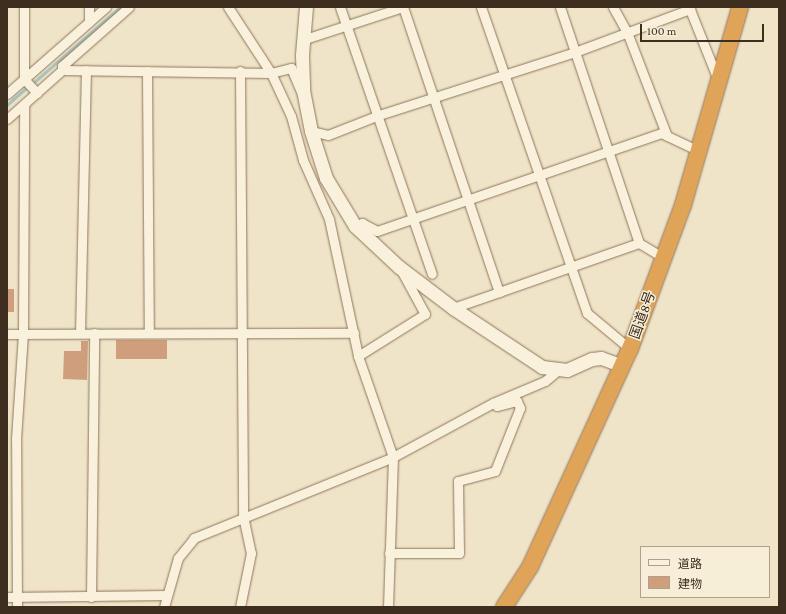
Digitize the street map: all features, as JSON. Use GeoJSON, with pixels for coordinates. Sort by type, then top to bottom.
{"type":"FeatureCollection","features":[{"type":"Feature","properties":{"kind":"highway","name":"国道8号"},"geometry":{"type":"LineString","coordinates":[[504,607],[530,567],[630,349],[664,258],[699,151],[740,7]]}},
{"type":"Feature","properties":{"kind":"street"},"geometry":{"type":"LineString","coordinates":[[24,7],[25,80],[35,91]]}},
{"type":"Feature","properties":{"kind":"street"},"geometry":{"type":"LineString","coordinates":[[89,7],[89,22]]}},
{"type":"Feature","properties":{"kind":"street"},"geometry":{"type":"LineString","coordinates":[[7,94],[25,80],[106,7]]}},
{"type":"Feature","properties":{"kind":"street"},"geometry":{"type":"LineString","coordinates":[[7,119],[24,105],[35,91],[62,70],[62,66],[129,7]]}},
{"type":"Feature","properties":{"kind":"street"},"geometry":{"type":"LineString","coordinates":[[228,7],[271,73],[291,116],[303,160],[329,219],[358,356],[393,457],[388,607]]}},
{"type":"Feature","properties":{"kind":"street"},"geometry":{"type":"LineString","coordinates":[[306,7],[302,40],[305,99],[310,131],[326,178],[355,226],[399,267],[453,308],[542,367],[557,371]]}},
{"type":"Feature","properties":{"kind":"street"},"geometry":{"type":"LineString","coordinates":[[340,7],[379,115],[432,274]]}},
{"type":"Feature","properties":{"kind":"street"},"geometry":{"type":"LineString","coordinates":[[302,40],[403,7],[498,292]]}},
{"type":"Feature","properties":{"kind":"street"},"geometry":{"type":"LineString","coordinates":[[481,7],[569,267],[587,313],[630,349]]}},
{"type":"Feature","properties":{"kind":"street"},"geometry":{"type":"LineString","coordinates":[[560,7],[610,152],[639,243],[664,258]]}},
{"type":"Feature","properties":{"kind":"street"},"geometry":{"type":"LineString","coordinates":[[614,7],[627,32],[667,136]]}},
{"type":"Feature","properties":{"kind":"street"},"geometry":{"type":"LineString","coordinates":[[310,131],[328,136],[379,115],[505,76],[575,52],[690,8],[719,81]]}},
{"type":"Feature","properties":{"kind":"street"},"geometry":{"type":"LineString","coordinates":[[62,70],[240,71],[271,73],[291,68],[305,99]]}},
{"type":"Feature","properties":{"kind":"street"},"geometry":{"type":"LineString","coordinates":[[80,333],[86,70]]}},
{"type":"Feature","properties":{"kind":"street"},"geometry":{"type":"LineString","coordinates":[[147,70],[149,332]]}},
{"type":"Feature","properties":{"kind":"street"},"geometry":{"type":"LineString","coordinates":[[240,71],[243,334],[242,516],[251,553],[240,607]]}},
{"type":"Feature","properties":{"kind":"street"},"geometry":{"type":"LineString","coordinates":[[17,607],[12,597],[16,439],[23,334],[24,105]]}},
{"type":"Feature","properties":{"kind":"street"},"geometry":{"type":"LineString","coordinates":[[355,226],[362,224],[377,231],[610,152],[661,133],[699,151]]}},
{"type":"Feature","properties":{"kind":"street"},"geometry":{"type":"LineString","coordinates":[[453,308],[639,243]]}},
{"type":"Feature","properties":{"kind":"street"},"geometry":{"type":"LineString","coordinates":[[358,356],[425,314],[399,267]]}},
{"type":"Feature","properties":{"kind":"street"},"geometry":{"type":"LineString","coordinates":[[7,334],[149,332],[243,334],[354,333]]}},
{"type":"Feature","properties":{"kind":"street"},"geometry":{"type":"LineString","coordinates":[[91,597],[94,333]]}},
{"type":"Feature","properties":{"kind":"street"},"geometry":{"type":"LineString","coordinates":[[164,607],[178,558],[194,538],[242,516],[393,457],[491,404],[545,381],[557,371],[592,359],[622,366]]}},
{"type":"Feature","properties":{"kind":"street"},"geometry":{"type":"LineString","coordinates":[[389,553],[459,553],[458,481],[495,471],[520,408],[517,401],[495,407],[491,404]]}},
{"type":"Feature","properties":{"kind":"street"},"geometry":{"type":"LineString","coordinates":[[12,597],[167,595]]}},
{"type":"Feature","properties":{"kind":"building"},"geometry":{"type":"Polygon","coordinates":[[[7,289],[14,289],[14,312],[7,312],[7,289]]]}},
{"type":"Feature","properties":{"kind":"building"},"geometry":{"type":"Polygon","coordinates":[[[116,340],[167,340],[167,359],[116,359],[116,340]]]}},
{"type":"Feature","properties":{"kind":"building"},"geometry":{"type":"Polygon","coordinates":[[[81,341],[88,341],[87,380],[63,379],[64,351],[81,351],[81,341]]]}},
{"type":"Feature","properties":{"kind":"waterway"},"geometry":{"type":"LineString","coordinates":[[32,84],[120,7]]}},
{"type":"Feature","properties":{"kind":"waterway"},"geometry":{"type":"LineString","coordinates":[[7,105],[28,87]]}}]}
